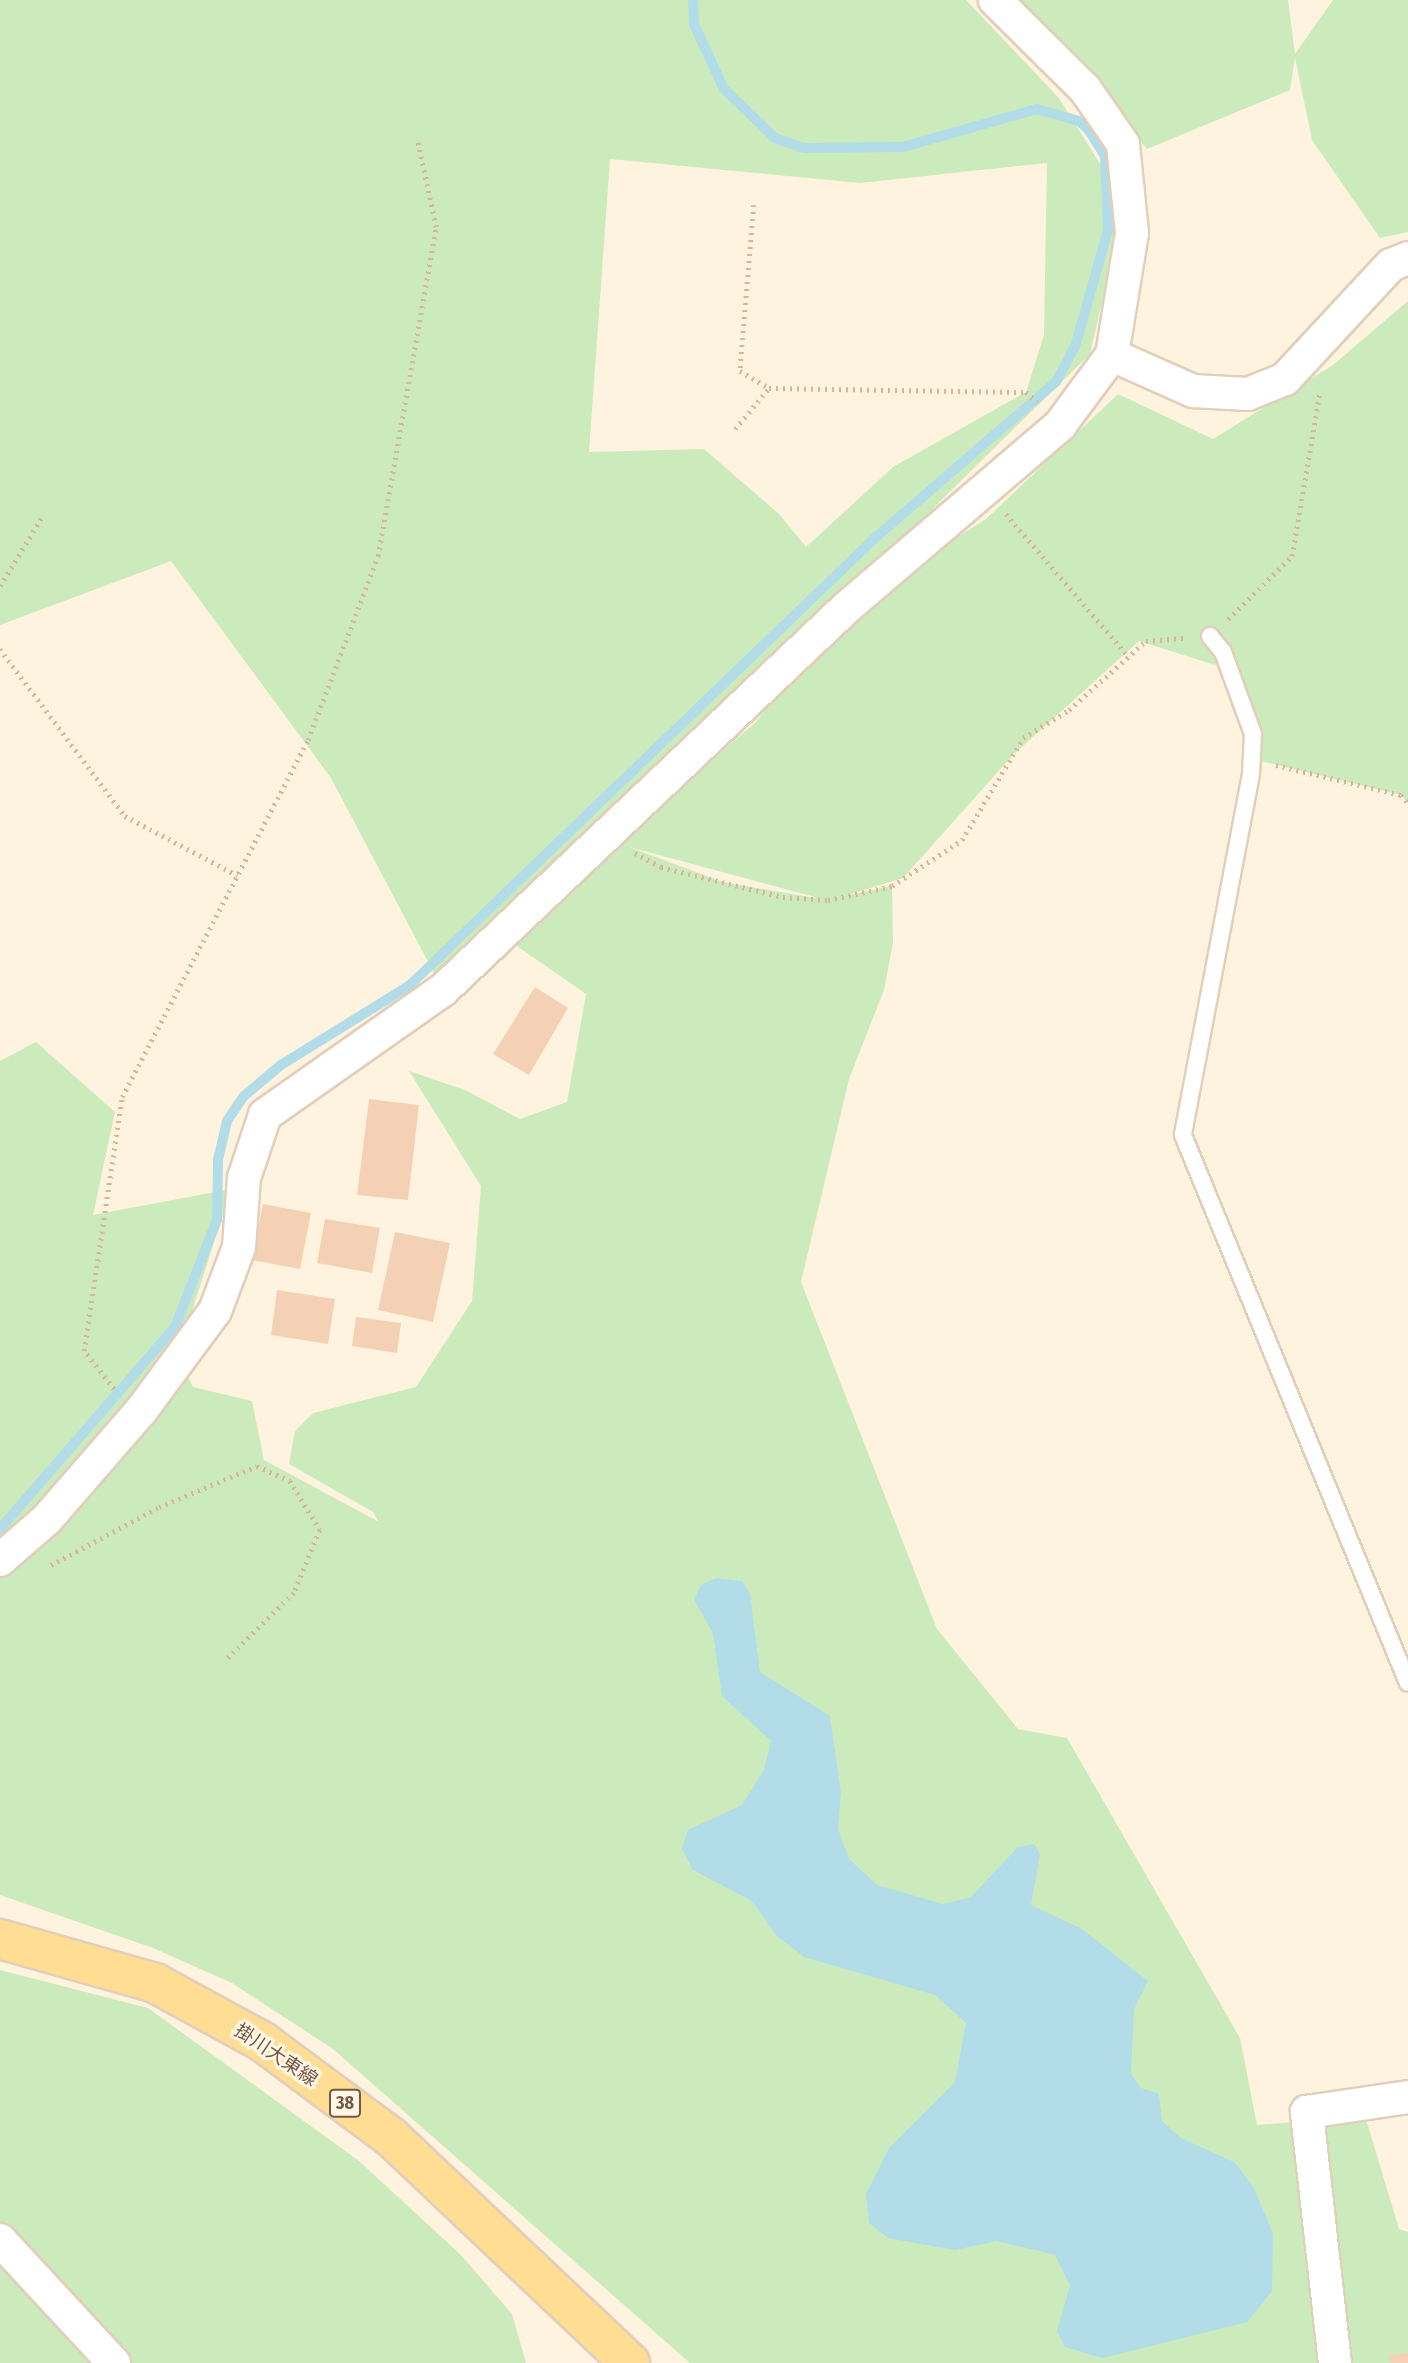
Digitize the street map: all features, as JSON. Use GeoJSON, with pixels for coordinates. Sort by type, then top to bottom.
{"type":"FeatureCollection","features":[{"type":"Feature","properties":{"kind":"main road","name":"掛川大東線"},"geometry":{"type":"LineString","coordinates":[[0,1939],[155,1983],[262,2042],[391,2137],[630,2363]]}},
{"type":"Feature","properties":{"kind":"street"},"geometry":{"type":"LineString","coordinates":[[0,1560],[47,1519],[141,1411],[215,1311],[239,1247],[244,1178],[265,1115],[443,990],[845,608],[1060,425],[1112,355],[1132,233],[1123,144],[1085,89],[995,0]]}},
{"type":"Feature","properties":{"kind":"street"},"geometry":{"type":"LineString","coordinates":[[1112,355],[1193,391],[1248,394],[1285,379],[1391,265],[1408,258]]}},
{"type":"Feature","properties":{"kind":"street"},"geometry":{"type":"LineString","coordinates":[[1335,2363],[1307,2112],[1408,2097]]}},
{"type":"Feature","properties":{"kind":"street"},"geometry":{"type":"LineString","coordinates":[[0,2240],[114,2363]]}},
{"type":"Feature","properties":{"kind":"lane"},"geometry":{"type":"LineString","coordinates":[[1210,636],[1253,734],[1252,759],[1183,1135],[1408,1683]]}},
{"type":"Feature","properties":{"kind":"path"},"geometry":{"type":"LineString","coordinates":[[100,1378],[84,1351],[121,1097],[308,740],[378,556],[436,227],[417,139]]}},
{"type":"Feature","properties":{"kind":"path"},"geometry":{"type":"LineString","coordinates":[[754,205],[740,371],[769,388],[1026,392]]}},
{"type":"Feature","properties":{"kind":"path"},"geometry":{"type":"LineString","coordinates":[[604,836],[661,867],[783,897],[828,900],[892,886],[962,840],[1023,738],[1069,710],[1146,641],[1210,636],[1292,556],[1321,401],[1314,347]]}},
{"type":"Feature","properties":{"kind":"path"},"geometry":{"type":"LineString","coordinates":[[736,429],[769,388]]}},
{"type":"Feature","properties":{"kind":"path"},"geometry":{"type":"LineString","coordinates":[[985,490],[1129,657]]}},
{"type":"Feature","properties":{"kind":"path"},"geometry":{"type":"LineString","coordinates":[[0,586],[42,517]]}},
{"type":"Feature","properties":{"kind":"path"},"geometry":{"type":"LineString","coordinates":[[0,649],[125,816],[237,876]]}},
{"type":"Feature","properties":{"kind":"path"},"geometry":{"type":"LineString","coordinates":[[1252,759],[1401,796],[1408,803]]}},
{"type":"Feature","properties":{"kind":"path"},"geometry":{"type":"LineString","coordinates":[[43,1569],[159,1507],[257,1466],[290,1480],[320,1530],[294,1593],[227,1658]]}},
{"type":"Feature","properties":{"kind":"green space"},"geometry":{"type":"Polygon","coordinates":[[[0,0],[966,0],[1059,98],[1102,167],[1117,238],[1090,354],[443,990],[331,778],[171,561],[0,625],[0,0]],[[610,159],[589,452],[704,449],[779,514],[806,547],[893,467],[1026,392],[1044,335],[1047,163],[860,183],[610,159]]]}},
{"type":"Feature","properties":{"kind":"green space"},"geometry":{"type":"Polygon","coordinates":[[[1012,0],[1288,0],[1295,54],[1333,0],[1408,0],[1408,232],[1380,238],[1312,140],[1295,58],[1290,90],[1147,149],[1012,0]]]}},
{"type":"Feature","properties":{"kind":"green space"},"geometry":{"type":"Polygon","coordinates":[[[1408,301],[1408,803],[1401,795],[1252,759],[1222,653],[1215,665],[1139,641],[1013,755],[903,878],[844,896],[892,886],[893,943],[884,990],[849,1079],[801,1282],[937,1629],[1018,1729],[1067,1738],[1240,2038],[1257,2125],[1365,2116],[1399,2229],[1408,2232],[1408,2363],[690,2363],[333,2049],[232,1983],[153,1948],[0,1895],[0,1061],[36,1042],[115,1112],[93,1215],[231,1189],[178,1355],[193,1387],[252,1401],[264,1460],[379,1522],[373,1512],[289,1464],[295,1431],[313,1413],[416,1387],[472,1301],[481,1186],[409,1071],[465,1090],[520,1119],[567,1102],[586,994],[501,935],[755,723],[846,608],[986,519],[1118,394],[1213,439],[1333,365],[1408,301]],[[629,847],[723,882],[815,897],[629,847]]]}},
{"type":"Feature","properties":{"kind":"green space"},"geometry":{"type":"Polygon","coordinates":[[[0,1970],[148,2008],[359,2161],[461,2255],[512,2314],[526,2363],[0,2363],[0,1970]]]}},
{"type":"Feature","properties":{"kind":"water"},"geometry":{"type":"Polygon","coordinates":[[[716,1578],[742,1581],[750,1594],[760,1672],[830,1716],[841,1793],[838,1829],[849,1859],[877,1885],[943,1904],[971,1897],[1018,1847],[1034,1844],[1040,1854],[1031,1905],[1082,1929],[1148,1981],[1134,2009],[1131,2074],[1141,2088],[1159,2094],[1162,2121],[1181,2138],[1234,2162],[1253,2186],[1273,2234],[1272,2291],[1247,2322],[1102,2358],[1065,2347],[1057,2331],[1070,2285],[1055,2255],[997,2241],[955,2250],[888,2238],[869,2223],[866,2194],[889,2148],[955,2082],[966,2023],[935,1995],[804,1957],[776,1935],[752,1901],[693,1870],[682,1849],[688,1830],[742,1805],[764,1770],[771,1741],[722,1696],[713,1633],[694,1600],[701,1585],[716,1578]]]}},
{"type":"Feature","properties":{"kind":"building"},"geometry":{"type":"Polygon","coordinates":[[[535,987],[568,1008],[529,1075],[493,1054],[535,987]]]}},
{"type":"Feature","properties":{"kind":"building"},"geometry":{"type":"Polygon","coordinates":[[[369,1099],[419,1105],[408,1200],[357,1195],[369,1099]]]}},
{"type":"Feature","properties":{"kind":"building"},"geometry":{"type":"Polygon","coordinates":[[[263,1204],[311,1213],[300,1269],[252,1260],[263,1204]]]}},
{"type":"Feature","properties":{"kind":"building"},"geometry":{"type":"Polygon","coordinates":[[[325,1219],[380,1228],[372,1273],[317,1263],[325,1219]]]}},
{"type":"Feature","properties":{"kind":"building"},"geometry":{"type":"Polygon","coordinates":[[[395,1232],[450,1243],[433,1322],[378,1310],[395,1232]]]}},
{"type":"Feature","properties":{"kind":"building"},"geometry":{"type":"Polygon","coordinates":[[[277,1290],[335,1299],[328,1344],[271,1335],[277,1290]]]}},
{"type":"Feature","properties":{"kind":"building"},"geometry":{"type":"Polygon","coordinates":[[[356,1317],[401,1323],[397,1353],[352,1346],[356,1317]]]}},
{"type":"Feature","properties":{"kind":"building"},"geometry":{"type":"Polygon","coordinates":[[[1408,2353],[1408,2363],[1390,2363],[1389,2355],[1408,2353]]]}},
{"type":"Feature","properties":{"kind":"waterway"},"geometry":{"type":"LineString","coordinates":[[0,1529],[175,1327],[217,1220],[218,1160],[227,1121],[244,1096],[281,1065],[410,985],[875,538],[1056,382],[1075,347],[1108,230],[1105,156],[1089,130],[1079,121],[1037,109],[903,147],[804,148],[775,138],[724,89],[694,24],[693,0]]}}]}
